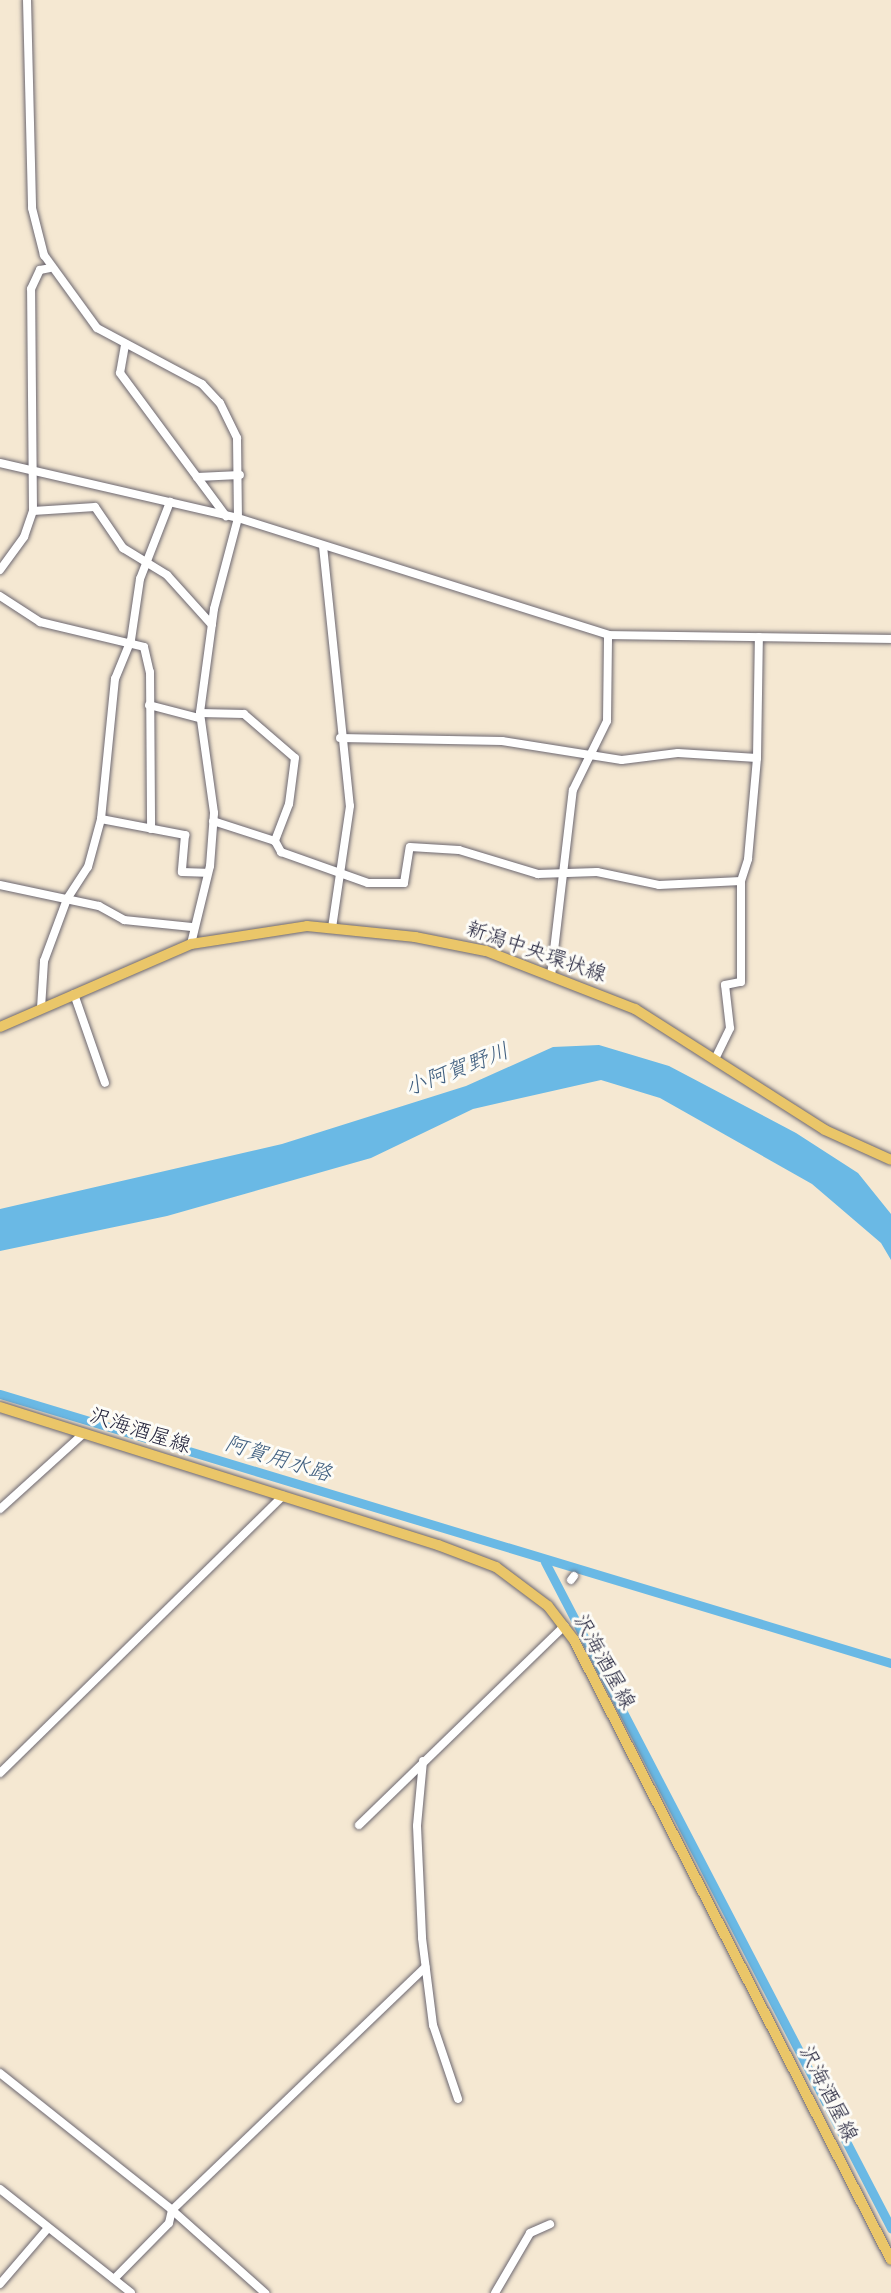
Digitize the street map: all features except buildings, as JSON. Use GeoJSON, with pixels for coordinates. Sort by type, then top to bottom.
{"type":"FeatureCollection","features":[{"type":"Feature","properties":{"kind":"main road","name":"新潟中央環状線"},"geometry":{"type":"LineString","coordinates":[[0,1027],[191,944],[265,929],[332,928],[486,951],[635,1010],[716,1057],[825,1130],[891,1160]]}},
{"type":"Feature","properties":{"kind":"main road","name":"沢海酒屋線"},"geometry":{"type":"LineString","coordinates":[[0,1407],[496,1567],[524,1584],[564,1626],[891,2260]]}},
{"type":"Feature","properties":{"kind":"street"},"geometry":{"type":"LineString","coordinates":[[27,0],[32,208],[38,241],[50,268],[97,328],[125,345],[190,376],[212,394],[235,432],[240,475],[238,518],[212,625],[200,715],[213,821],[205,873],[192,927],[191,944]]}},
{"type":"Feature","properties":{"kind":"street"},"geometry":{"type":"LineString","coordinates":[[0,570],[24,537],[33,511],[31,289],[40,270],[50,268]]}},
{"type":"Feature","properties":{"kind":"street"},"geometry":{"type":"LineString","coordinates":[[125,345],[120,373],[226,516]]}},
{"type":"Feature","properties":{"kind":"street"},"geometry":{"type":"LineString","coordinates":[[0,463],[238,518],[608,635],[891,639]]}},
{"type":"Feature","properties":{"kind":"street"},"geometry":{"type":"LineString","coordinates":[[197,477],[240,475]]}},
{"type":"Feature","properties":{"kind":"street"},"geometry":{"type":"LineString","coordinates":[[41,1008],[44,960],[67,900],[88,867],[101,819],[110,707],[131,640],[146,562],[170,502]]}},
{"type":"Feature","properties":{"kind":"street"},"geometry":{"type":"LineString","coordinates":[[33,511],[95,507],[118,543],[167,575],[212,625]]}},
{"type":"Feature","properties":{"kind":"street"},"geometry":{"type":"LineString","coordinates":[[323,546],[340,683],[340,738],[350,806],[332,928]]}},
{"type":"Feature","properties":{"kind":"street"},"geometry":{"type":"LineString","coordinates":[[0,596],[21,613],[65,631],[131,640],[144,647],[148,657],[152,829]]}},
{"type":"Feature","properties":{"kind":"street"},"geometry":{"type":"LineString","coordinates":[[551,976],[563,907],[560,874],[573,790],[607,721],[608,635]]}},
{"type":"Feature","properties":{"kind":"street"},"geometry":{"type":"LineString","coordinates":[[716,1057],[730,1028],[725,985],[741,982],[741,881],[748,859],[757,758],[759,637]]}},
{"type":"Feature","properties":{"kind":"street"},"geometry":{"type":"LineString","coordinates":[[149,705],[200,715],[244,714],[295,758],[289,804],[275,840]]}},
{"type":"Feature","properties":{"kind":"street"},"geometry":{"type":"LineString","coordinates":[[340,738],[502,741],[589,756],[757,758]]}},
{"type":"Feature","properties":{"kind":"street"},"geometry":{"type":"LineString","coordinates":[[101,819],[185,835],[182,872],[205,873]]}},
{"type":"Feature","properties":{"kind":"street"},"geometry":{"type":"LineString","coordinates":[[213,821],[275,840],[281,852],[368,883],[404,883],[410,847],[445,847],[538,874],[597,872],[659,885],[741,881]]}},
{"type":"Feature","properties":{"kind":"street"},"geometry":{"type":"LineString","coordinates":[[0,885],[99,906],[124,920],[192,927]]}},
{"type":"Feature","properties":{"kind":"street"},"geometry":{"type":"LineString","coordinates":[[74,994],[105,1083]]}},
{"type":"Feature","properties":{"kind":"street"},"geometry":{"type":"LineString","coordinates":[[0,1509],[83,1434]]}},
{"type":"Feature","properties":{"kind":"street"},"geometry":{"type":"LineString","coordinates":[[0,1773],[282,1497]]}},
{"type":"Feature","properties":{"kind":"street"},"geometry":{"type":"LineString","coordinates":[[358,1825],[564,1626]]}},
{"type":"Feature","properties":{"kind":"street"},"geometry":{"type":"LineString","coordinates":[[423,1761],[417,1826],[425,1967],[433,2025],[458,2099]]}},
{"type":"Feature","properties":{"kind":"street"},"geometry":{"type":"LineString","coordinates":[[114,2280],[169,2223],[172,2210],[425,1967]]}},
{"type":"Feature","properties":{"kind":"street"},"geometry":{"type":"LineString","coordinates":[[0,2073],[172,2210],[265,2293]]}},
{"type":"Feature","properties":{"kind":"street"},"geometry":{"type":"LineString","coordinates":[[2,2194],[131,2293]]}},
{"type":"Feature","properties":{"kind":"street"},"geometry":{"type":"LineString","coordinates":[[495,2293],[530,2233],[550,2224]]}},
{"type":"Feature","properties":{"kind":"street"},"geometry":{"type":"LineString","coordinates":[[0,2284],[48,2228]]}},
{"type":"Feature","properties":{"kind":"water"},"geometry":{"type":"Polygon","coordinates":[[[599,1045],[669,1066],[796,1133],[858,1173],[891,1214],[891,1260],[881,1243],[812,1184],[660,1098],[601,1080],[473,1109],[371,1158],[167,1216],[0,1251],[0,1209],[282,1144],[466,1086],[553,1047],[599,1045]]]}},
{"type":"Feature","properties":{"kind":"waterway","name":"阿賀用水路"},"geometry":{"type":"LineString","coordinates":[[0,1394],[891,1663]]}},
{"type":"Feature","properties":{"kind":"waterway"},"geometry":{"type":"LineString","coordinates":[[545,1562],[891,2228]]}},
{"type":"Feature","properties":{"kind":"water label","name":"小阿賀野川"},"geometry":{"type":"Point","coordinates":[457,1070]}}]}
